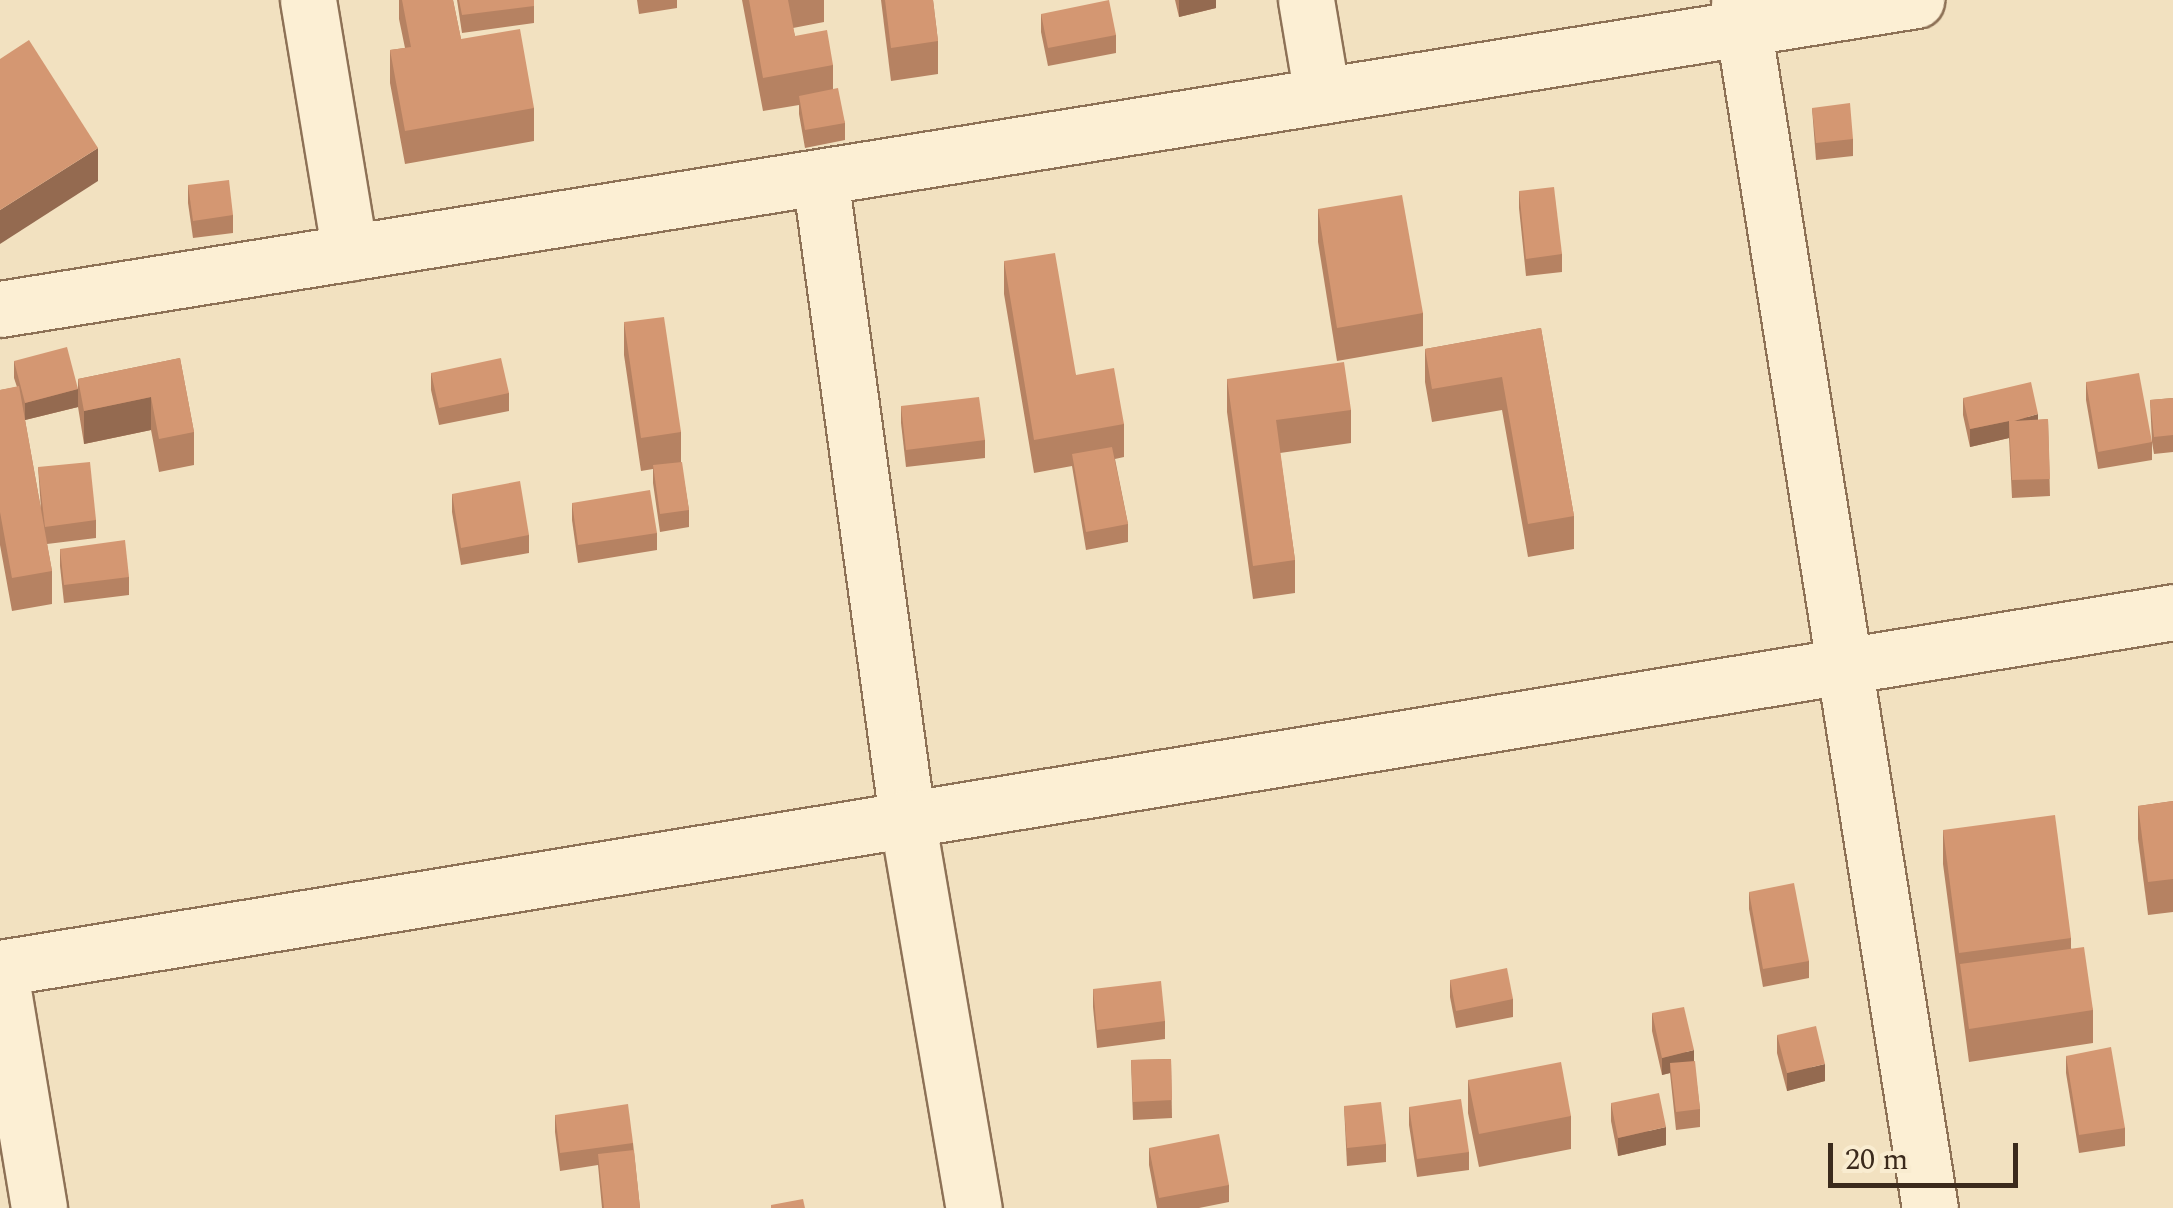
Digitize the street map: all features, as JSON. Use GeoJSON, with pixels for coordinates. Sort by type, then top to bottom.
{"type":"FeatureCollection","features":[{"type":"Feature","properties":{"kind":"street"},"geometry":{"type":"LineString","coordinates":[[308,0],[350,253]]}},
{"type":"Feature","properties":{"kind":"street"},"geometry":{"type":"LineString","coordinates":[[1306,0],[1322,96]]}},
{"type":"Feature","properties":{"kind":"street"},"geometry":{"type":"LineString","coordinates":[[0,309],[1322,96],[1741,14],[1916,0]]}},
{"type":"Feature","properties":{"kind":"street"},"geometry":{"type":"LineString","coordinates":[[1741,14],[1930,1208]]}},
{"type":"Feature","properties":{"kind":"street"},"geometry":{"type":"LineString","coordinates":[[820,177],[907,818],[974,1208]]}},
{"type":"Feature","properties":{"kind":"street"},"geometry":{"type":"LineString","coordinates":[[39,1208],[0,970],[2173,612]]}},
{"type":"Feature","properties":{"kind":"building"},"geometry":{"type":"Polygon","coordinates":[[[402,0],[453,0],[461,39],[520,29],[534,108],[405,131],[390,50],[411,47],[402,0]]]}},
{"type":"Feature","properties":{"kind":"building"},"geometry":{"type":"Polygon","coordinates":[[[459,0],[534,0],[534,6],[462,15],[459,0]]]}},
{"type":"Feature","properties":{"kind":"building"},"geometry":{"type":"Polygon","coordinates":[[[749,0],[788,0],[795,36],[827,30],[833,65],[763,78],[749,0]]]}},
{"type":"Feature","properties":{"kind":"building"},"geometry":{"type":"Polygon","coordinates":[[[885,0],[933,0],[938,41],[891,48],[885,0]]]}},
{"type":"Feature","properties":{"kind":"building"},"geometry":{"type":"Polygon","coordinates":[[[1109,0],[1116,35],[1048,48],[1041,14],[1109,0]]]}},
{"type":"Feature","properties":{"kind":"building"},"geometry":{"type":"Polygon","coordinates":[[[29,40],[98,148],[0,210],[0,59],[29,40]]]}},
{"type":"Feature","properties":{"kind":"building"},"geometry":{"type":"Polygon","coordinates":[[[838,88],[845,123],[805,130],[799,96],[838,88]]]}},
{"type":"Feature","properties":{"kind":"building"},"geometry":{"type":"Polygon","coordinates":[[[1850,103],[1853,139],[1816,143],[1812,108],[1850,103]]]}},
{"type":"Feature","properties":{"kind":"building"},"geometry":{"type":"Polygon","coordinates":[[[229,180],[233,215],[193,221],[188,185],[229,180]]]}},
{"type":"Feature","properties":{"kind":"building"},"geometry":{"type":"Polygon","coordinates":[[[1554,187],[1562,254],[1526,259],[1519,191],[1554,187]]]}},
{"type":"Feature","properties":{"kind":"building"},"geometry":{"type":"Polygon","coordinates":[[[1402,195],[1423,313],[1337,328],[1318,209],[1402,195]]]}},
{"type":"Feature","properties":{"kind":"building"},"geometry":{"type":"Polygon","coordinates":[[[1055,253],[1076,375],[1114,368],[1124,424],[1034,440],[1004,261],[1055,253]]]}},
{"type":"Feature","properties":{"kind":"building"},"geometry":{"type":"Polygon","coordinates":[[[664,317],[681,432],[641,438],[624,322],[664,317]]]}},
{"type":"Feature","properties":{"kind":"building"},"geometry":{"type":"Polygon","coordinates":[[[1541,328],[1574,516],[1528,524],[1502,377],[1432,389],[1425,349],[1541,328]]]}},
{"type":"Feature","properties":{"kind":"building"},"geometry":{"type":"Polygon","coordinates":[[[67,347],[78,389],[25,403],[14,361],[67,347]]]}},
{"type":"Feature","properties":{"kind":"building"},"geometry":{"type":"Polygon","coordinates":[[[180,358],[194,432],[159,439],[151,397],[84,411],[78,379],[180,358]]]}},
{"type":"Feature","properties":{"kind":"building"},"geometry":{"type":"Polygon","coordinates":[[[501,358],[509,393],[439,408],[431,373],[501,358]]]}},
{"type":"Feature","properties":{"kind":"building"},"geometry":{"type":"Polygon","coordinates":[[[1344,362],[1351,410],[1276,420],[1295,560],[1253,566],[1227,379],[1344,362]]]}},
{"type":"Feature","properties":{"kind":"building"},"geometry":{"type":"Polygon","coordinates":[[[2139,373],[2152,442],[2098,452],[2086,382],[2139,373]]]}},
{"type":"Feature","properties":{"kind":"building"},"geometry":{"type":"Polygon","coordinates":[[[2031,382],[2038,414],[2014,421],[2048,419],[2050,479],[2012,480],[2009,421],[1970,429],[1963,398],[2031,382]]]}},
{"type":"Feature","properties":{"kind":"building"},"geometry":{"type":"Polygon","coordinates":[[[19,386],[52,571],[12,578],[0,512],[0,390],[19,386]]]}},
{"type":"Feature","properties":{"kind":"building"},"geometry":{"type":"Polygon","coordinates":[[[979,397],[985,440],[906,450],[901,406],[979,397]]]}},
{"type":"Feature","properties":{"kind":"building"},"geometry":{"type":"Polygon","coordinates":[[[2173,398],[2173,435],[2154,437],[2150,400],[2173,398]]]}},
{"type":"Feature","properties":{"kind":"building"},"geometry":{"type":"Polygon","coordinates":[[[1112,447],[1128,524],[1086,532],[1072,454],[1112,447]]]}},
{"type":"Feature","properties":{"kind":"building"},"geometry":{"type":"Polygon","coordinates":[[[90,462],[96,520],[45,527],[38,467],[90,462]]]}},
{"type":"Feature","properties":{"kind":"building"},"geometry":{"type":"Polygon","coordinates":[[[682,462],[689,510],[660,514],[653,465],[682,462]]]}},
{"type":"Feature","properties":{"kind":"building"},"geometry":{"type":"Polygon","coordinates":[[[520,481],[529,535],[461,548],[452,494],[520,481]]]}},
{"type":"Feature","properties":{"kind":"building"},"geometry":{"type":"Polygon","coordinates":[[[650,490],[657,533],[578,545],[572,503],[650,490]]]}},
{"type":"Feature","properties":{"kind":"building"},"geometry":{"type":"Polygon","coordinates":[[[125,540],[129,577],[64,585],[60,549],[125,540]]]}},
{"type":"Feature","properties":{"kind":"building"},"geometry":{"type":"Polygon","coordinates":[[[2173,801],[2173,879],[2148,882],[2138,806],[2173,801]]]}},
{"type":"Feature","properties":{"kind":"building"},"geometry":{"type":"Polygon","coordinates":[[[2055,815],[2071,938],[1959,953],[1943,830],[2055,815]]]}},
{"type":"Feature","properties":{"kind":"building"},"geometry":{"type":"Polygon","coordinates":[[[1794,883],[1809,961],[1763,969],[1749,892],[1794,883]]]}},
{"type":"Feature","properties":{"kind":"building"},"geometry":{"type":"Polygon","coordinates":[[[2084,947],[2093,1010],[1969,1029],[1960,964],[2084,947]]]}},
{"type":"Feature","properties":{"kind":"building"},"geometry":{"type":"Polygon","coordinates":[[[1507,968],[1513,999],[1456,1011],[1450,980],[1507,968]]]}},
{"type":"Feature","properties":{"kind":"building"},"geometry":{"type":"Polygon","coordinates":[[[1161,981],[1165,1021],[1097,1030],[1093,989],[1161,981]]]}},
{"type":"Feature","properties":{"kind":"building"},"geometry":{"type":"Polygon","coordinates":[[[1684,1007],[1694,1050],[1662,1058],[1652,1013],[1684,1007]]]}},
{"type":"Feature","properties":{"kind":"building"},"geometry":{"type":"Polygon","coordinates":[[[1816,1026],[1825,1064],[1787,1073],[1777,1035],[1816,1026]]]}},
{"type":"Feature","properties":{"kind":"building"},"geometry":{"type":"Polygon","coordinates":[[[2111,1047],[2125,1128],[2079,1135],[2066,1056],[2111,1047]]]}},
{"type":"Feature","properties":{"kind":"building"},"geometry":{"type":"Polygon","coordinates":[[[1171,1059],[1172,1100],[1133,1102],[1131,1060],[1171,1059]]]}},
{"type":"Feature","properties":{"kind":"building"},"geometry":{"type":"Polygon","coordinates":[[[1695,1061],[1700,1109],[1676,1112],[1670,1063],[1695,1061]]]}},
{"type":"Feature","properties":{"kind":"building"},"geometry":{"type":"Polygon","coordinates":[[[1561,1062],[1571,1116],[1479,1134],[1468,1080],[1561,1062]]]}},
{"type":"Feature","properties":{"kind":"building"},"geometry":{"type":"Polygon","coordinates":[[[1659,1093],[1666,1127],[1618,1138],[1611,1103],[1659,1093]]]}},
{"type":"Feature","properties":{"kind":"building"},"geometry":{"type":"Polygon","coordinates":[[[1461,1099],[1469,1152],[1417,1159],[1409,1107],[1461,1099]]]}},
{"type":"Feature","properties":{"kind":"building"},"geometry":{"type":"Polygon","coordinates":[[[1381,1102],[1386,1144],[1347,1148],[1344,1106],[1381,1102]]]}},
{"type":"Feature","properties":{"kind":"building"},"geometry":{"type":"Polygon","coordinates":[[[628,1104],[633,1143],[560,1153],[555,1115],[628,1104]]]}},
{"type":"Feature","properties":{"kind":"building"},"geometry":{"type":"Polygon","coordinates":[[[1219,1134],[1229,1185],[1159,1198],[1149,1148],[1219,1134]]]}},
{"type":"Feature","properties":{"kind":"building"},"geometry":{"type":"Polygon","coordinates":[[[634,1150],[640,1208],[604,1208],[598,1154],[634,1150]]]}},
{"type":"Feature","properties":{"kind":"building"},"geometry":{"type":"Polygon","coordinates":[[[803,1199],[805,1208],[771,1208],[771,1205],[803,1199]]]}}]}
